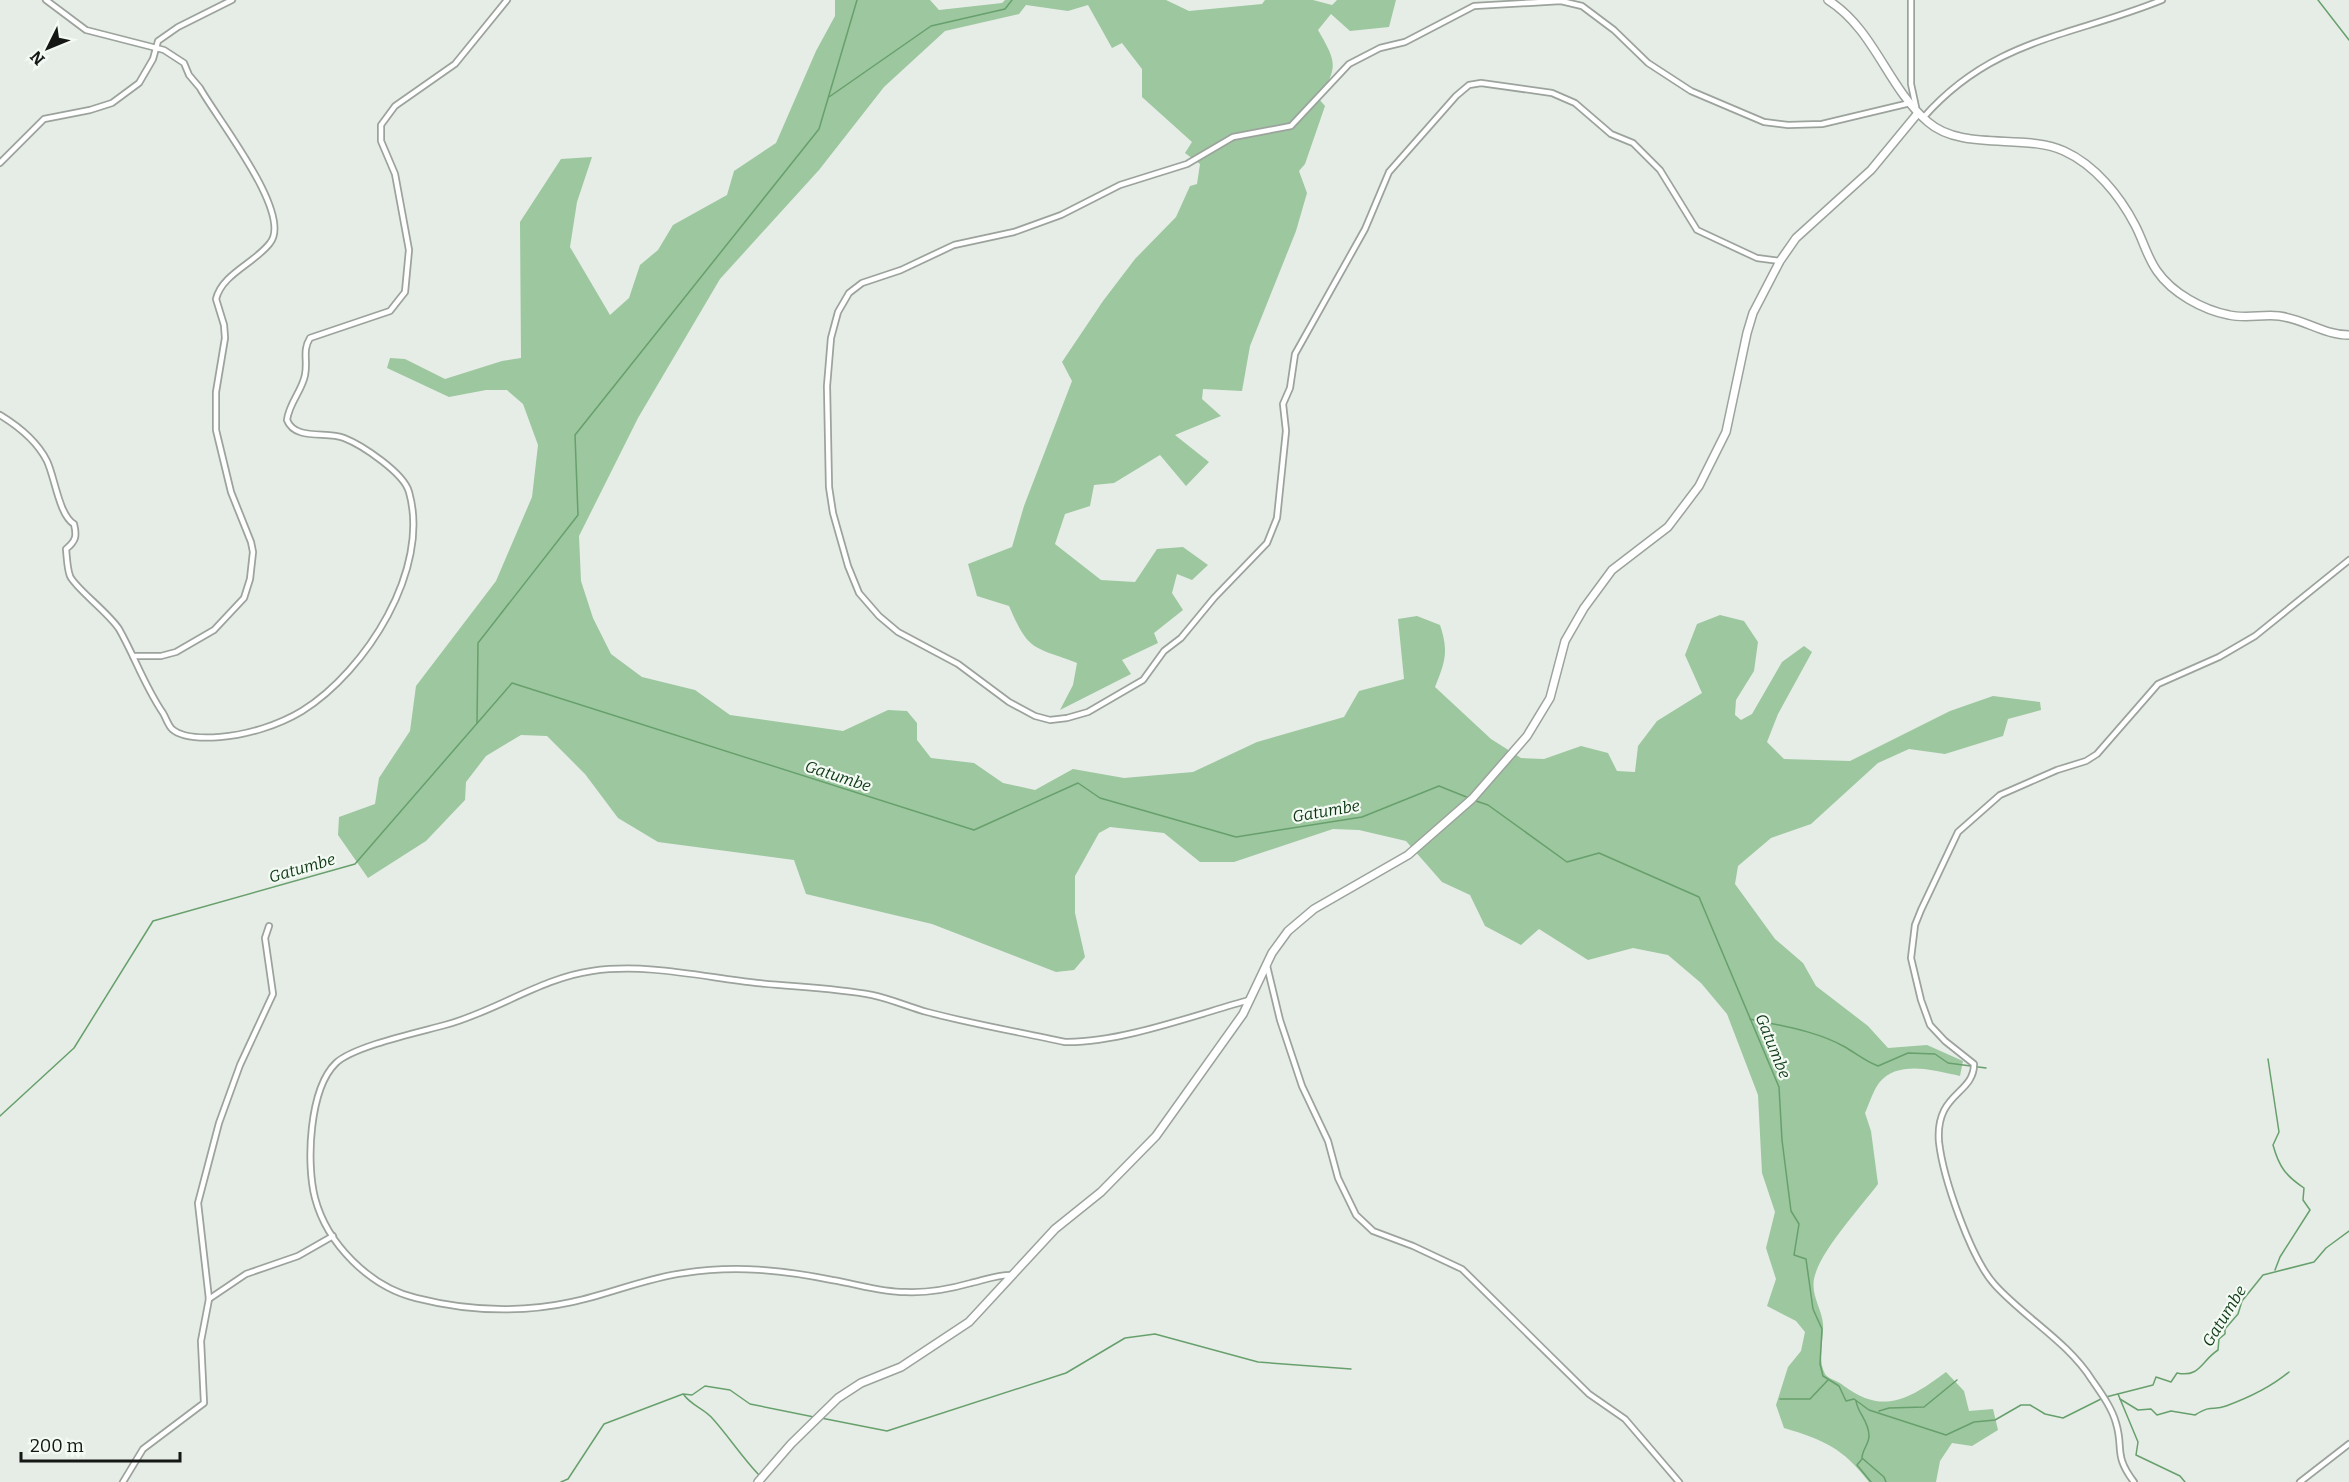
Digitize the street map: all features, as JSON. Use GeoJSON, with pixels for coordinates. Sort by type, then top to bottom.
{"type":"FeatureCollection","features":[{"type":"Feature","properties":{"kind":"main road"},"geometry":{"type":"LineString","coordinates":[[1828,0],[1846,12],[1863,31],[1910,103],[1934,127],[1979,140],[2044,145],[2063,150],[2078,159],[2113,191],[2126,208],[2157,271],[2194,301],[2230,315],[2280,316],[2328,332],[2349,335]]}},
{"type":"Feature","properties":{"kind":"main road"},"geometry":{"type":"LineString","coordinates":[[758,1482],[790,1444],[838,1398],[861,1383],[901,1367],[962,1329],[1055,1229],[1101,1191],[1146,1148],[1252,1000],[1279,943],[1297,922],[1314,909],[1408,855],[1472,799],[1533,727],[1550,698],[1569,631],[1584,608],[1612,570],[1668,527],[1699,486],[1725,432],[1753,313],[1780,261],[1796,238],[1871,170],[1920,115]]}},
{"type":"Feature","properties":{"kind":"street"},"geometry":{"type":"LineString","coordinates":[[46,0],[86,30],[156,50],[164,50],[184,63],[189,75],[200,87],[264,189],[275,232],[269,246],[221,287],[216,299],[224,325],[225,338],[216,392],[216,430],[231,492],[253,552],[244,598],[214,630],[194,644],[161,656],[134,656]]}},
{"type":"Feature","properties":{"kind":"street"},"geometry":{"type":"LineString","coordinates":[[0,164],[44,119],[112,103],[139,82],[156,50],[158,41],[178,27],[232,0]]}},
{"type":"Feature","properties":{"kind":"street"},"geometry":{"type":"LineString","coordinates":[[0,416],[10,420],[25,433],[47,462],[59,493],[58,501],[69,521],[74,524],[75,542],[66,549],[71,578],[103,609],[134,656],[145,687],[172,729],[187,735],[208,738],[239,735],[301,712],[340,682],[364,653],[387,617],[406,575],[413,509],[408,488],[383,462],[342,437],[302,432],[288,423],[287,414],[306,374],[304,348],[310,338],[390,311],[407,286],[410,250],[395,174],[381,141],[383,119],[395,106],[455,64],[507,0]]}},
{"type":"Feature","properties":{"kind":"street"},"geometry":{"type":"LineString","coordinates":[[1911,0],[1911,84],[1920,115],[1954,86],[1983,66],[2036,40],[2109,20],[2162,0]]}},
{"type":"Feature","properties":{"kind":"street"},"geometry":{"type":"LineString","coordinates":[[1780,261],[1757,258],[1697,230],[1660,170],[1633,143],[1611,135],[1575,103],[1542,91],[1481,83],[1469,85],[1456,96],[1389,172],[1365,229],[1295,354],[1290,388],[1283,404],[1286,431],[1276,518],[1267,543],[1214,598],[1181,638],[1164,651],[1143,680],[1088,712],[1059,719],[1035,716],[1009,702],[958,664],[898,632],[879,616],[860,593],[848,566],[832,513],[829,487],[827,386],[831,338],[838,312],[856,286],[901,270],[954,245],[1014,232],[1061,215],[1120,185],[1187,164],[1233,137],[1291,126],[1349,64],[1380,48],[1405,42],[1467,8],[1483,5],[1561,1],[1582,6],[1614,30],[1648,63],[1684,86],[1741,114],[1764,122],[1788,126],[1822,124],[1910,103]]}},
{"type":"Feature","properties":{"kind":"street"},"geometry":{"type":"LineString","coordinates":[[2134,1482],[2119,1456],[2117,1426],[2112,1410],[2085,1370],[1995,1285],[1979,1262],[1947,1181],[1939,1142],[1943,1109],[1973,1076],[1974,1064],[1936,1033],[1925,1014],[1912,969],[1915,925],[1944,858],[1958,832],[1972,817],[2000,795],[2057,770],[2086,761],[2107,745],[2158,684],[2218,657],[2255,636],[2349,560]]}},
{"type":"Feature","properties":{"kind":"street"},"geometry":{"type":"LineString","coordinates":[[123,1482],[143,1449],[204,1403],[201,1341],[209,1299],[198,1203],[223,1114],[240,1065],[273,994],[265,938],[269,926]]}},
{"type":"Feature","properties":{"kind":"street"},"geometry":{"type":"LineString","coordinates":[[1268,966],[1280,1020],[1302,1086],[1328,1141],[1338,1178],[1356,1215],[1373,1231],[1433,1254],[1462,1269],[1589,1394],[1624,1419],[1679,1482]]}},
{"type":"Feature","properties":{"kind":"street"},"geometry":{"type":"LineString","coordinates":[[1011,1275],[957,1287],[907,1293],[879,1290],[770,1269],[729,1269],[683,1273],[564,1303],[521,1309],[440,1304],[392,1290],[360,1267],[333,1236],[314,1193],[311,1128],[320,1089],[336,1063],[388,1041],[465,1020],[562,978],[588,971],[634,970],[698,974],[870,995],[928,1012],[1065,1042],[1080,1042],[1124,1034],[1252,1000]]}},
{"type":"Feature","properties":{"kind":"street"},"geometry":{"type":"LineString","coordinates":[[209,1299],[246,1274],[298,1256],[333,1236]]}},
{"type":"Feature","properties":{"kind":"street"},"geometry":{"type":"LineString","coordinates":[[2300,1482],[2349,1444]]}},
{"type":"Feature","properties":{"kind":"green space"},"geometry":{"type":"Polygon","coordinates":[[[835,0],[930,0],[939,10],[1002,3],[1005,0],[1166,0],[1189,11],[1262,4],[1265,0],[1313,0],[1332,5],[1337,0],[1396,0],[1389,27],[1350,31],[1331,14],[1318,30],[1329,50],[1333,64],[1330,79],[1319,99],[1325,106],[1305,164],[1299,171],[1307,193],[1296,231],[1250,346],[1242,391],[1203,389],[1202,399],[1221,416],[1175,435],[1209,462],[1186,486],[1160,455],[1114,483],[1094,485],[1090,506],[1065,514],[1055,544],[1101,580],[1135,582],[1157,549],[1183,547],[1208,565],[1192,580],[1177,574],[1172,593],[1183,610],[1154,633],[1158,643],[1122,660],[1131,674],[1060,710],[1073,685],[1077,663],[1041,650],[1027,640],[1009,606],[977,596],[968,564],[1012,547],[1024,506],[1072,381],[1062,362],[1103,301],[1135,259],[1176,217],[1190,186],[1197,184],[1200,164],[1185,153],[1192,142],[1142,97],[1142,69],[1122,43],[1112,48],[1088,5],[1068,11],[1026,5],[1019,14],[945,31],[884,87],[819,170],[720,279],[638,418],[579,536],[581,581],[593,618],[611,654],[642,677],[695,690],[730,715],[843,731],[888,710],[907,711],[917,723],[917,740],[931,758],[974,763],[1003,783],[1035,790],[1073,769],[1124,778],[1193,772],[1257,742],[1344,717],[1359,691],[1404,679],[1398,619],[1417,616],[1440,625],[1443,634],[1445,657],[1435,687],[1491,739],[1521,758],[1544,759],[1581,746],[1608,753],[1617,771],[1635,772],[1638,746],[1657,721],[1702,693],[1685,655],[1697,624],[1720,615],[1744,621],[1758,642],[1754,671],[1736,700],[1735,715],[1741,720],[1752,714],[1782,662],[1804,646],[1812,652],[1778,714],[1767,742],[1784,759],[1850,761],[1950,711],[1993,696],[2040,702],[2041,710],[2008,719],[2003,736],[1945,754],[1909,749],[1878,763],[1811,824],[1771,838],[1738,866],[1735,884],[1775,939],[1803,963],[1816,986],[1868,1026],[1888,1048],[1927,1045],[1963,1061],[1960,1076],[1929,1070],[1907,1069],[1896,1071],[1879,1083],[1865,1113],[1871,1131],[1878,1184],[1832,1243],[1817,1268],[1813,1285],[1823,1324],[1821,1362],[1825,1374],[1829,1377],[1858,1395],[1885,1402],[1909,1396],[1946,1372],[1964,1391],[1969,1411],[1993,1409],[1998,1430],[1972,1446],[1952,1443],[1940,1461],[1936,1482],[1869,1482],[1860,1470],[1832,1447],[1822,1441],[1784,1428],[1776,1405],[1788,1367],[1801,1351],[1805,1332],[1796,1321],[1767,1306],[1776,1279],[1766,1248],[1775,1212],[1762,1173],[1758,1095],[1727,1014],[1701,983],[1668,955],[1633,948],[1588,960],[1539,929],[1521,945],[1485,926],[1470,895],[1442,882],[1406,841],[1359,830],[1333,829],[1234,862],[1200,862],[1164,833],[1110,827],[1099,833],[1075,876],[1075,913],[1085,957],[1074,970],[1056,972],[932,924],[806,894],[794,860],[658,842],[618,818],[585,774],[547,736],[521,735],[486,756],[466,782],[465,800],[426,841],[368,878],[338,835],[339,817],[375,804],[379,778],[410,731],[416,686],[496,581],[532,497],[538,445],[523,404],[507,390],[486,390],[449,397],[387,368],[390,358],[405,359],[445,379],[502,361],[521,358],[520,222],[561,159],[592,157],[577,202],[570,247],[610,315],[629,298],[640,265],[658,250],[673,225],[727,195],[734,171],[776,143],[816,51],[835,16],[835,0]]]}},
{"type":"Feature","properties":{"kind":"waterway"},"geometry":{"type":"LineString","coordinates":[[477,723],[478,643],[578,515],[575,435],[819,129],[857,0]]}},
{"type":"Feature","properties":{"kind":"waterway"},"geometry":{"type":"LineString","coordinates":[[829,97],[931,26],[1005,9],[1012,0]]}},
{"type":"Feature","properties":{"kind":"waterway"},"geometry":{"type":"LineString","coordinates":[[2318,0],[2349,40]]}},
{"type":"Feature","properties":{"kind":"waterway","name":"Gatumbe"},"geometry":{"type":"LineString","coordinates":[[0,1116],[74,1048],[153,921],[355,864],[512,683],[974,830],[1078,783],[1100,798],[1236,837],[1362,817],[1439,786],[1469,798]]}},
{"type":"Feature","properties":{"kind":"waterway","name":"Gatumbe"},"geometry":{"type":"LineString","coordinates":[[1476,801],[1488,805],[1567,862],[1599,853],[1699,897],[1779,1087],[1782,1140],[1791,1211],[1799,1224],[1794,1255],[1806,1259],[1813,1309],[1822,1329],[1820,1364],[1823,1376],[1839,1386],[1846,1401],[1854,1399],[1869,1410],[1946,1435],[1974,1422],[1995,1420],[2021,1405],[2030,1405],[2045,1414],[2063,1418],[2101,1399]]}},
{"type":"Feature","properties":{"kind":"waterway"},"geometry":{"type":"LineString","coordinates":[[1750,1019],[1834,1041],[1878,1066],[1908,1053],[1935,1054],[1948,1063],[1986,1068]]}},
{"type":"Feature","properties":{"kind":"waterway"},"geometry":{"type":"LineString","coordinates":[[2268,1059],[2279,1132],[2273,1145],[2284,1170],[2304,1188],[2303,1200],[2310,1210],[2280,1257],[2275,1270]]}},
{"type":"Feature","properties":{"kind":"waterway","name":"Gatumbe"},"geometry":{"type":"LineString","coordinates":[[2106,1397],[2153,1385],[2156,1377],[2171,1382],[2177,1373],[2185,1374],[2196,1371],[2218,1350],[2219,1339],[2238,1314],[2242,1301],[2263,1275],[2314,1262],[2326,1248],[2349,1231]]}},
{"type":"Feature","properties":{"kind":"waterway"},"geometry":{"type":"LineString","coordinates":[[821,1418],[887,1431],[1066,1373],[1125,1338],[1155,1334],[1258,1362],[1351,1369]]}},
{"type":"Feature","properties":{"kind":"waterway"},"geometry":{"type":"LineString","coordinates":[[2120,1399],[2138,1410],[2151,1409],[2157,1415],[2171,1411],[2195,1415],[2251,1396],[2275,1383],[2289,1372]]}},
{"type":"Feature","properties":{"kind":"waterway"},"geometry":{"type":"LineString","coordinates":[[1780,1399],[1810,1399],[1828,1380]]}},
{"type":"Feature","properties":{"kind":"waterway"},"geometry":{"type":"LineString","coordinates":[[1879,1411],[1889,1408],[1924,1407],[1957,1380]]}},
{"type":"Feature","properties":{"kind":"waterway"},"geometry":{"type":"LineString","coordinates":[[561,1482],[568,1479],[604,1424],[683,1394],[692,1395],[705,1386],[730,1390],[750,1404],[814,1417]]}},
{"type":"Feature","properties":{"kind":"waterway"},"geometry":{"type":"LineString","coordinates":[[2118,1394],[2138,1442],[2136,1455],[2180,1476],[2185,1482]]}},
{"type":"Feature","properties":{"kind":"waterway"},"geometry":{"type":"LineString","coordinates":[[684,1395],[710,1416],[759,1475]]}},
{"type":"Feature","properties":{"kind":"waterway"},"geometry":{"type":"LineString","coordinates":[[1856,1401],[1869,1431],[1869,1439],[1862,1458],[1884,1477],[1886,1482]]}},
{"type":"Feature","properties":{"kind":"waterway"},"geometry":{"type":"LineString","coordinates":[[1862,1459],[1857,1465],[1871,1482]]}}]}
